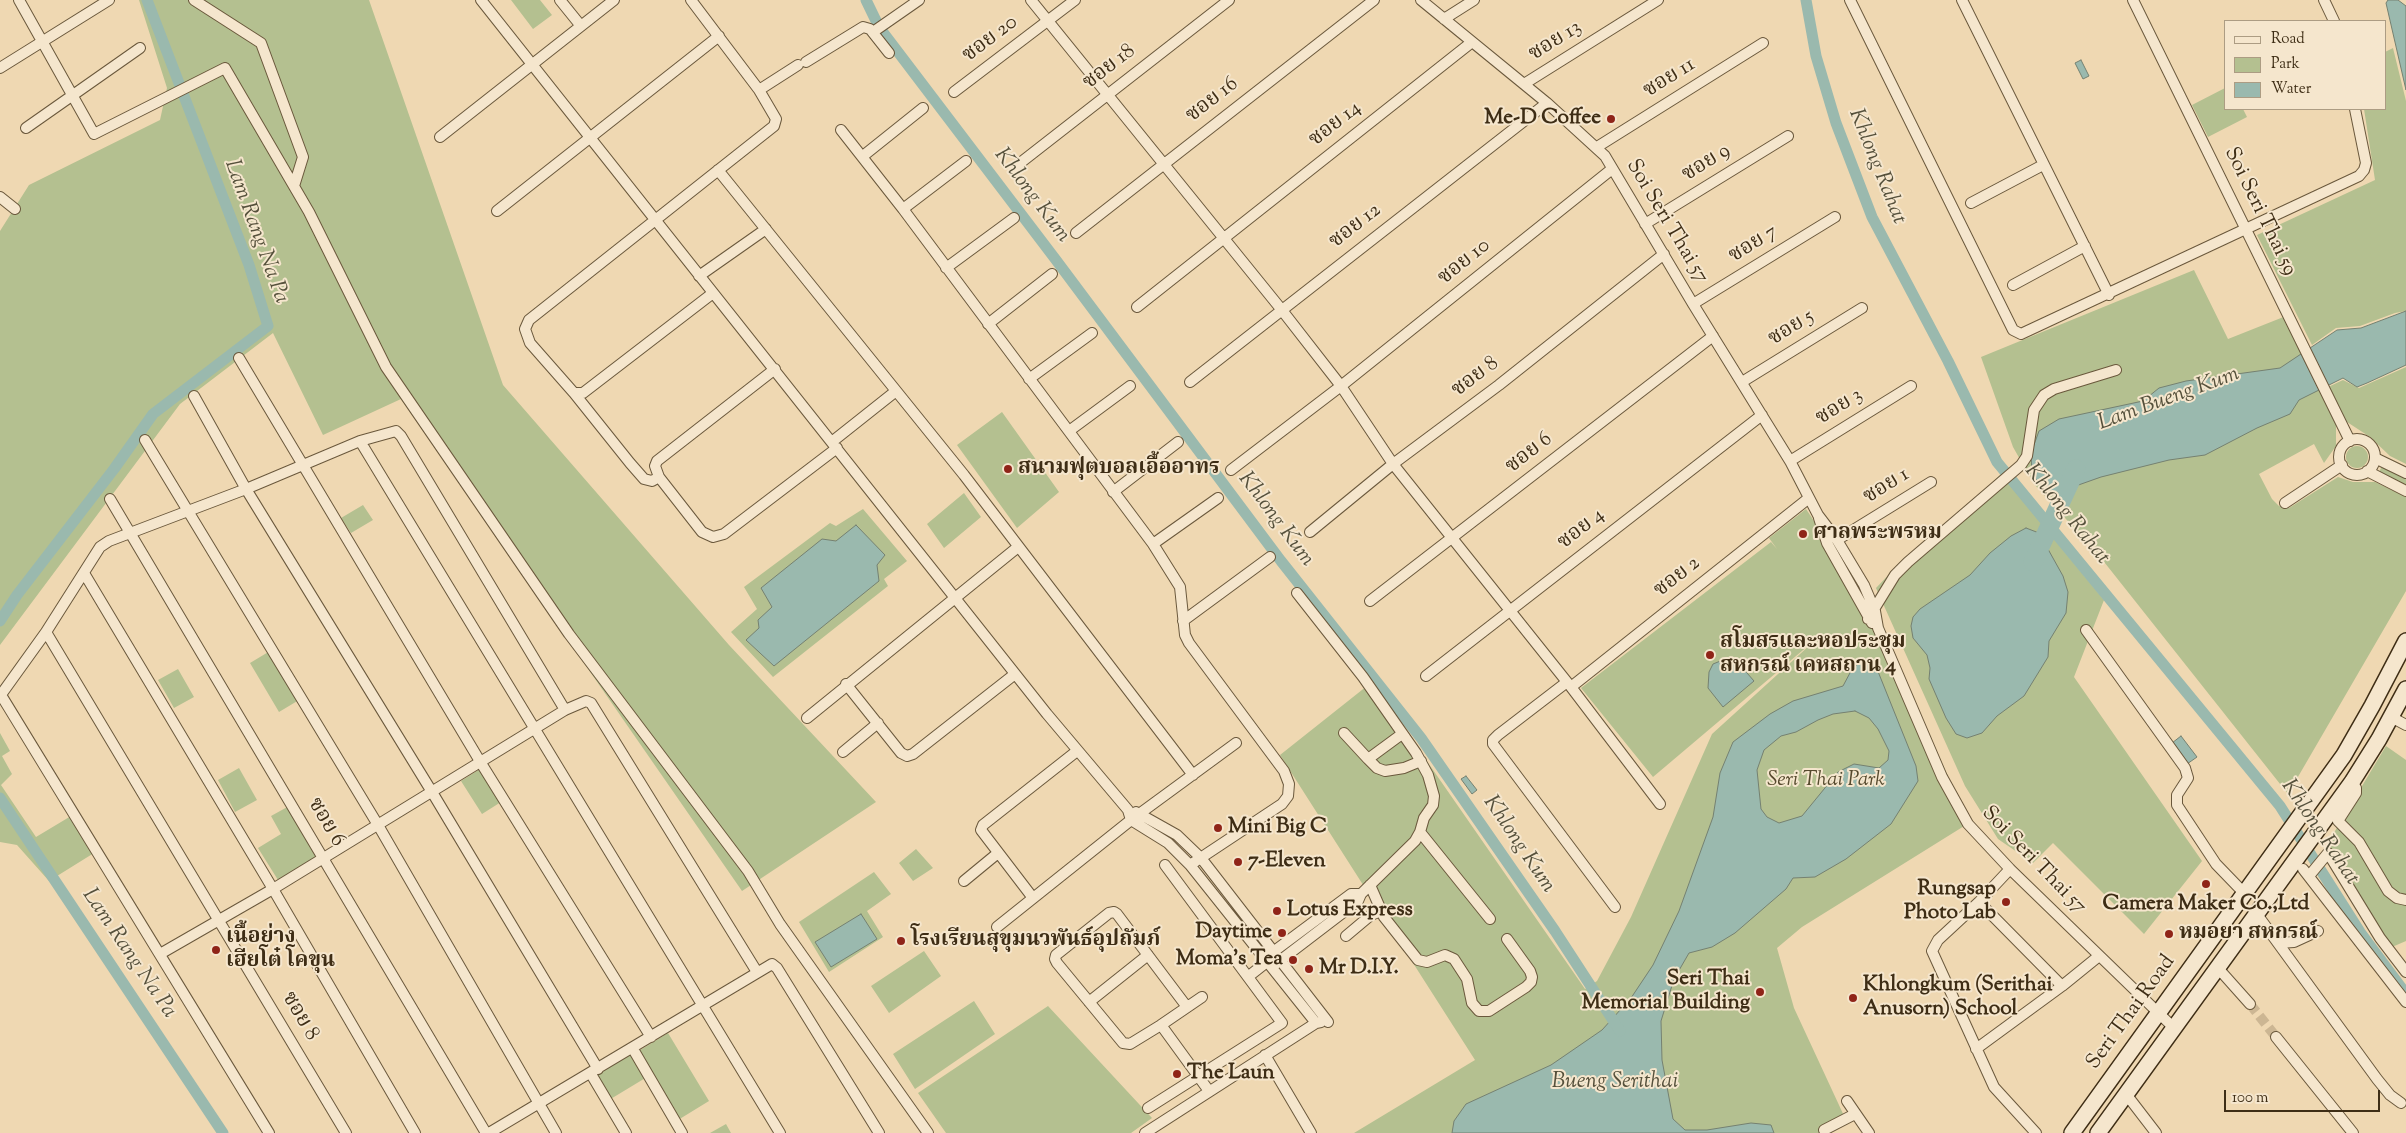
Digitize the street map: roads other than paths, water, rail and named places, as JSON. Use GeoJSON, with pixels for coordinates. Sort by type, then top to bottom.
{"type":"FeatureCollection","features":[{"type":"Feature","properties":{"kind":"main road","name":"Seri Thai Road"},"geometry":{"type":"LineString","coordinates":[[2072,1133],[2306,809],[2359,729],[2406,641]]}},
{"type":"Feature","properties":{"kind":"main road","name":"Seri Thai Road"},"geometry":{"type":"LineString","coordinates":[[2098,1133],[2256,913],[2303,872],[2320,827],[2352,782],[2406,689]]}},
{"type":"Feature","properties":{"kind":"street"},"geometry":{"type":"LineString","coordinates":[[19,0],[94,134],[225,68],[309,212],[386,367],[569,634],[748,871],[780,924],[928,1133]]}},
{"type":"Feature","properties":{"kind":"street"},"geometry":{"type":"LineString","coordinates":[[0,68],[110,0]]}},
{"type":"Feature","properties":{"kind":"street"},"geometry":{"type":"LineString","coordinates":[[194,0],[261,43],[303,156],[294,186]]}},
{"type":"Feature","properties":{"kind":"street"},"geometry":{"type":"LineString","coordinates":[[481,0],[1077,751],[1130,815],[1168,843],[1190,865],[1316,1023]]}},
{"type":"Feature","properties":{"kind":"street"},"geometry":{"type":"LineString","coordinates":[[560,0],[581,26]]}},
{"type":"Feature","properties":{"kind":"street"},"geometry":{"type":"LineString","coordinates":[[440,137],[533,66],[614,0]]}},
{"type":"Feature","properties":{"kind":"street"},"geometry":{"type":"LineString","coordinates":[[659,477],[652,481],[644,479],[574,393],[530,343],[525,329],[529,320],[774,126],[776,118],[759,90],[691,0]]}},
{"type":"Feature","properties":{"kind":"street"},"geometry":{"type":"LineString","coordinates":[[877,30],[919,0]]}},
{"type":"Feature","properties":{"kind":"street"},"geometry":{"type":"LineString","coordinates":[[1031,0],[1281,309],[1341,386],[1393,464],[1508,611],[1569,684],[1660,804]]}},
{"type":"Feature","properties":{"kind":"street","name":"ซอย 20"},"geometry":{"type":"LineString","coordinates":[[954,92],[1075,0]]}},
{"type":"Feature","properties":{"kind":"street","name":"ซอย 18"},"geometry":{"type":"LineString","coordinates":[[1015,167],[1229,0]]}},
{"type":"Feature","properties":{"kind":"street","name":"ซอย 16"},"geometry":{"type":"LineString","coordinates":[[1076,233],[1374,0]]}},
{"type":"Feature","properties":{"kind":"street","name":"Soi Seri Thai 57"},"geometry":{"type":"LineString","coordinates":[[1421,0],[1597,146],[1790,461],[1818,515],[1837,540],[1864,585],[1871,615]]}},
{"type":"Feature","properties":{"kind":"street"},"geometry":{"type":"LineString","coordinates":[[1444,19],[1474,0]]}},
{"type":"Feature","properties":{"kind":"street","name":"ซอย 13"},"geometry":{"type":"LineString","coordinates":[[1524,84],[1658,0]]}},
{"type":"Feature","properties":{"kind":"street"},"geometry":{"type":"LineString","coordinates":[[1850,0],[2016,333],[2026,334],[2359,176],[2364,170],[2365,158],[2355,110]]}},
{"type":"Feature","properties":{"kind":"street"},"geometry":{"type":"LineString","coordinates":[[1962,0],[2109,295]]}},
{"type":"Feature","properties":{"kind":"street","name":"Soi Seri Thai 59"},"geometry":{"type":"LineString","coordinates":[[2133,0],[2247,229],[2329,401],[2350,440]]}},
{"type":"Feature","properties":{"kind":"street"},"geometry":{"type":"LineString","coordinates":[[2324,0],[2334,20]]}},
{"type":"Feature","properties":{"kind":"street"},"geometry":{"type":"LineString","coordinates":[[759,90],[863,27],[877,30],[889,53]]}},
{"type":"Feature","properties":{"kind":"street"},"geometry":{"type":"LineString","coordinates":[[497,211],[719,36]]}},
{"type":"Feature","properties":{"kind":"street","name":"ซอย 14"},"geometry":{"type":"LineString","coordinates":[[1137,307],[1472,42]]}},
{"type":"Feature","properties":{"kind":"street","name":"ซอย 11"},"geometry":{"type":"LineString","coordinates":[[1597,146],[1763,44]]}},
{"type":"Feature","properties":{"kind":"street"},"geometry":{"type":"LineString","coordinates":[[26,128],[140,48]]}},
{"type":"Feature","properties":{"kind":"street","name":"ซอย 12"},"geometry":{"type":"LineString","coordinates":[[1190,382],[1547,103]]}},
{"type":"Feature","properties":{"kind":"street"},"geometry":{"type":"LineString","coordinates":[[863,156],[923,108]]}},
{"type":"Feature","properties":{"kind":"street"},"geometry":{"type":"LineString","coordinates":[[841,130],[903,209],[1153,544],[1180,587],[1185,635],[1189,643],[1284,771],[1289,784],[1288,796],[1282,804],[1190,865]]}},
{"type":"Feature","properties":{"kind":"street","name":"ซอย 9"},"geometry":{"type":"LineString","coordinates":[[1645,224],[1788,136]]}},
{"type":"Feature","properties":{"kind":"street"},"geometry":{"type":"LineString","coordinates":[[903,209],[966,161]]}},
{"type":"Feature","properties":{"kind":"street"},"geometry":{"type":"LineString","coordinates":[[1971,203],[2044,165]]}},
{"type":"Feature","properties":{"kind":"street","name":"ซอย 10"},"geometry":{"type":"LineString","coordinates":[[1231,470],[1341,386],[1612,169]]}},
{"type":"Feature","properties":{"kind":"street"},"geometry":{"type":"LineString","coordinates":[[718,170],[964,475],[1193,774]]}},
{"type":"Feature","properties":{"kind":"street"},"geometry":{"type":"LineString","coordinates":[[0,198],[15,209]]}},
{"type":"Feature","properties":{"kind":"street","name":"ซอย 7"},"geometry":{"type":"LineString","coordinates":[[1693,304],[1836,217]]}},
{"type":"Feature","properties":{"kind":"street"},"geometry":{"type":"LineString","coordinates":[[946,268],[1014,218]]}},
{"type":"Feature","properties":{"kind":"street"},"geometry":{"type":"LineString","coordinates":[[699,276],[766,230]]}},
{"type":"Feature","properties":{"kind":"street"},"geometry":{"type":"LineString","coordinates":[[2013,285],[2085,246]]}},
{"type":"Feature","properties":{"kind":"street","name":"ซอย 8"},"geometry":{"type":"LineString","coordinates":[[1310,532],[1393,464],[1499,385],[1664,254]]}},
{"type":"Feature","properties":{"kind":"street"},"geometry":{"type":"LineString","coordinates":[[988,324],[1052,274]]}},
{"type":"Feature","properties":{"kind":"street"},"geometry":{"type":"LineString","coordinates":[[574,393],[583,393],[712,293]]}},
{"type":"Feature","properties":{"kind":"street","name":"ซอย 5"},"geometry":{"type":"LineString","coordinates":[[1742,382],[1862,308]]}},
{"type":"Feature","properties":{"kind":"street"},"geometry":{"type":"LineString","coordinates":[[1029,379],[1092,333]]}},
{"type":"Feature","properties":{"kind":"street","name":"ซอย 6"},"geometry":{"type":"LineString","coordinates":[[1370,601],[1713,336]]}},
{"type":"Feature","properties":{"kind":"street"},"geometry":{"type":"LineString","coordinates":[[240,358],[481,763],[651,1038]]}},
{"type":"Feature","properties":{"kind":"street"},"geometry":{"type":"LineString","coordinates":[[775,369],[657,461],[656,471],[659,477],[702,532],[713,537],[724,534],[835,444],[896,391]]}},
{"type":"Feature","properties":{"kind":"street"},"geometry":{"type":"LineString","coordinates":[[1871,615],[1895,576],[1908,562],[2002,483],[2021,464],[2027,456],[2034,410],[2044,395],[2054,389],[2116,370]]}},
{"type":"Feature","properties":{"kind":"street"},"geometry":{"type":"LineString","coordinates":[[1068,431],[1130,386]]}},
{"type":"Feature","properties":{"kind":"street","name":"ซอย 3"},"geometry":{"type":"LineString","coordinates":[[1790,461],[1911,386]]}},
{"type":"Feature","properties":{"kind":"street"},"geometry":{"type":"LineString","coordinates":[[194,396],[246,489],[432,792],[594,1072],[626,1133]]}},
{"type":"Feature","properties":{"kind":"street","name":"ซอย 4"},"geometry":{"type":"LineString","coordinates":[[1426,676],[1762,415]]}},
{"type":"Feature","properties":{"kind":"street"},"geometry":{"type":"LineString","coordinates":[[269,1133],[0,696],[46,632],[100,547],[109,541],[246,489],[360,441],[396,431],[401,436],[565,710]]}},
{"type":"Feature","properties":{"kind":"street"},"geometry":{"type":"LineString","coordinates":[[2367,471],[2375,458],[2373,449],[2367,442],[2358,439],[2350,440],[2340,451],[2342,465],[2353,474],[2367,471],[2406,490]]}},
{"type":"Feature","properties":{"kind":"street"},"geometry":{"type":"LineString","coordinates":[[145,440],[378,825],[556,1133]]}},
{"type":"Feature","properties":{"kind":"street"},"geometry":{"type":"LineString","coordinates":[[360,441],[780,1133]]}},
{"type":"Feature","properties":{"kind":"street"},"geometry":{"type":"LineString","coordinates":[[1113,492],[1178,442]]}},
{"type":"Feature","properties":{"kind":"street"},"geometry":{"type":"LineString","coordinates":[[2375,458],[2406,473]]}},
{"type":"Feature","properties":{"kind":"street"},"geometry":{"type":"LineString","coordinates":[[2285,503],[2342,465]]}},
{"type":"Feature","properties":{"kind":"street","name":"ซอย 1"},"geometry":{"type":"LineString","coordinates":[[1837,540],[1931,482]]}},
{"type":"Feature","properties":{"kind":"street","name":"ซอย 6"},"geometry":{"type":"LineString","coordinates":[[110,498],[488,1133]]}},
{"type":"Feature","properties":{"kind":"street"},"geometry":{"type":"LineString","coordinates":[[1153,544],[1218,498]]}},
{"type":"Feature","properties":{"kind":"street","name":"ซอย 2"},"geometry":{"type":"LineString","coordinates":[[1615,907],[1493,744],[1493,740],[1569,684],[1809,498]]}},
{"type":"Feature","properties":{"kind":"street","name":"Soi Seri Thai 57"},"geometry":{"type":"LineString","coordinates":[[1818,515],[1827,543],[1878,628],[1942,777],[1959,809],[1976,835],[2174,1028]]}},
{"type":"Feature","properties":{"kind":"street"},"geometry":{"type":"LineString","coordinates":[[807,718],[846,684],[1018,547]]}},
{"type":"Feature","properties":{"kind":"street"},"geometry":{"type":"LineString","coordinates":[[1183,621],[1270,557]]}},
{"type":"Feature","properties":{"kind":"street"},"geometry":{"type":"LineString","coordinates":[[84,573],[273,889],[415,1133]]}},
{"type":"Feature","properties":{"kind":"street"},"geometry":{"type":"LineString","coordinates":[[1249,976],[1269,962],[1282,960],[1358,901],[1361,894],[1370,884],[1415,842],[1424,818],[1432,805],[1434,796],[1428,774],[1421,761],[1363,677],[1297,593]]}},
{"type":"Feature","properties":{"kind":"street"},"geometry":{"type":"LineString","coordinates":[[2086,630],[2185,768],[2188,778],[2177,795],[2177,805],[2212,859],[2245,894]]}},
{"type":"Feature","properties":{"kind":"street","name":"ซอย 8"},"geometry":{"type":"LineString","coordinates":[[46,632],[346,1133]]}},
{"type":"Feature","properties":{"kind":"street"},"geometry":{"type":"LineString","coordinates":[[846,684],[901,753],[907,756],[913,754],[1015,674]]}},
{"type":"Feature","properties":{"kind":"street"},"geometry":{"type":"LineString","coordinates":[[160,954],[273,889],[581,702],[592,703],[757,972]]}},
{"type":"Feature","properties":{"kind":"street"},"geometry":{"type":"LineString","coordinates":[[2391,717],[2406,725]]}},
{"type":"Feature","properties":{"kind":"street"},"geometry":{"type":"LineString","coordinates":[[843,752],[878,723]]}},
{"type":"Feature","properties":{"kind":"street"},"geometry":{"type":"LineString","coordinates":[[1344,733],[1377,768],[1385,771],[1404,768],[1421,761]]}},
{"type":"Feature","properties":{"kind":"street"},"geometry":{"type":"LineString","coordinates":[[1368,759],[1402,734]]}},
{"type":"Feature","properties":{"kind":"street"},"geometry":{"type":"LineString","coordinates":[[997,927],[1130,815],[1141,814],[1236,743]]}},
{"type":"Feature","properties":{"kind":"street"},"geometry":{"type":"LineString","coordinates":[[1033,898],[981,830],[983,825],[1077,751]]}},
{"type":"Feature","properties":{"kind":"street"},"geometry":{"type":"LineString","coordinates":[[2352,782],[2356,788],[2356,793],[2338,821],[2359,842],[2388,891],[2397,898],[2406,900]]}},
{"type":"Feature","properties":{"kind":"street"},"geometry":{"type":"LineString","coordinates":[[1141,814],[1177,835],[1201,858],[1282,960],[1328,1022],[1316,1023],[1145,1133]]}},
{"type":"Feature","properties":{"kind":"street"},"geometry":{"type":"LineString","coordinates":[[1420,832],[1490,919]]}},
{"type":"Feature","properties":{"kind":"street"},"geometry":{"type":"LineString","coordinates":[[964,881],[998,853]]}},
{"type":"Feature","properties":{"kind":"street"},"geometry":{"type":"LineString","coordinates":[[2406,972],[2380,938],[2328,853],[2303,872],[2406,1002]]}},
{"type":"Feature","properties":{"kind":"street"},"geometry":{"type":"LineString","coordinates":[[1148,1108],[1282,1025],[1282,1020],[1164,865]]}},
{"type":"Feature","properties":{"kind":"street"},"geometry":{"type":"LineString","coordinates":[[2010,869],[1979,902],[1938,940],[1932,951],[1994,1087],[2004,1101],[2036,1133]]}},
{"type":"Feature","properties":{"kind":"street"},"geometry":{"type":"LineString","coordinates":[[1370,884],[1381,911],[1418,960],[1427,962],[1445,955],[1454,959],[1467,979],[1472,1002],[1479,1011],[1489,1011],[1526,988],[1531,982],[1530,971],[1507,939]]}},
{"type":"Feature","properties":{"kind":"street"},"geometry":{"type":"LineString","coordinates":[[1269,962],[1274,951],[1351,894],[1361,894]]}},
{"type":"Feature","properties":{"kind":"street"},"geometry":{"type":"LineString","coordinates":[[1979,902],[2062,986]]}},
{"type":"Feature","properties":{"kind":"street"},"geometry":{"type":"LineString","coordinates":[[1346,936],[1371,915],[1381,911]]}},
{"type":"Feature","properties":{"kind":"street"},"geometry":{"type":"LineString","coordinates":[[1187,1007],[1114,912],[1109,913],[1059,951],[1055,959],[1126,1045],[1161,1025],[1202,997]]}},
{"type":"Feature","properties":{"kind":"street"},"geometry":{"type":"LineString","coordinates":[[2256,913],[2377,1079],[2390,1095],[2401,1103]]}},
{"type":"Feature","properties":{"kind":"street"},"geometry":{"type":"LineString","coordinates":[[1239,925],[1248,918]]}},
{"type":"Feature","properties":{"kind":"street"},"geometry":{"type":"LineString","coordinates":[[1318,919],[1324,928]]}},
{"type":"Feature","properties":{"kind":"street"},"geometry":{"type":"LineString","coordinates":[[2279,943],[2294,942],[2318,932]]}},
{"type":"Feature","properties":{"kind":"street"},"geometry":{"type":"LineString","coordinates":[[1089,1002],[1148,955]]}},
{"type":"Feature","properties":{"kind":"street"},"geometry":{"type":"LineString","coordinates":[[1976,1049],[2062,986],[2099,956]]}},
{"type":"Feature","properties":{"kind":"street"},"geometry":{"type":"LineString","coordinates":[[488,1133],[540,1105],[772,964],[777,968],[879,1133]]}},
{"type":"Feature","properties":{"kind":"street"},"geometry":{"type":"LineString","coordinates":[[2217,968],[2250,1004]]}},
{"type":"Feature","properties":{"kind":"street"},"geometry":{"type":"LineString","coordinates":[[1161,1025],[1209,1091]]}},
{"type":"Feature","properties":{"kind":"street"},"geometry":{"type":"LineString","coordinates":[[2276,1037],[2353,1133]]}},
{"type":"Feature","properties":{"kind":"street"},"geometry":{"type":"LineString","coordinates":[[633,1049],[682,1133]]}},
{"type":"Feature","properties":{"kind":"street"},"geometry":{"type":"LineString","coordinates":[[1266,1055],[1311,1133]]}},
{"type":"Feature","properties":{"kind":"street"},"geometry":{"type":"LineString","coordinates":[[2126,1094],[2156,1133]]}},
{"type":"Feature","properties":{"kind":"street"},"geometry":{"type":"LineString","coordinates":[[1846,1101],[1869,1133]]}},
{"type":"Feature","properties":{"kind":"street"},"geometry":{"type":"LineString","coordinates":[[1824,1130],[1855,1114]]}},
{"type":"Feature","properties":{"kind":"water"},"geometry":{"type":"Polygon","coordinates":[[[2388,0],[2398,0],[2406,6],[2406,90],[2386,3],[2388,0]]]}},
{"type":"Feature","properties":{"kind":"water"},"geometry":{"type":"Polygon","coordinates":[[[2081,60],[2089,76],[2083,79],[2075,63],[2081,60]]]}},
{"type":"Feature","properties":{"kind":"water"},"geometry":{"type":"Polygon","coordinates":[[[2406,311],[2406,365],[2357,387],[2343,378],[2299,400],[2290,414],[2257,428],[2205,455],[2169,460],[2101,477],[2053,494],[2032,476],[2031,453],[2039,431],[2059,419],[2143,401],[2159,388],[2186,381],[2280,368],[2337,330],[2361,328],[2406,311]]]}},
{"type":"Feature","properties":{"kind":"water"},"geometry":{"type":"Polygon","coordinates":[[[856,525],[885,555],[877,565],[879,581],[774,666],[746,640],[759,628],[758,620],[772,607],[761,588],[822,539],[836,541],[856,525]]]}},
{"type":"Feature","properties":{"kind":"water"},"geometry":{"type":"Polygon","coordinates":[[[2026,528],[2039,533],[2063,576],[2068,592],[2066,613],[2049,641],[2048,657],[2024,696],[1997,716],[1982,733],[1967,738],[1956,734],[1946,718],[1929,679],[1930,668],[1927,655],[1913,638],[1911,626],[1913,617],[1920,609],[1970,575],[1990,553],[2011,536],[2026,528]]]}},
{"type":"Feature","properties":{"kind":"water"},"geometry":{"type":"Polygon","coordinates":[[[1723,660],[1740,665],[1754,681],[1723,707],[1708,688],[1709,672],[1713,664],[1723,660]]]}},
{"type":"Feature","properties":{"kind":"water","name":"Bueng Serithai"},"geometry":{"type":"Polygon","coordinates":[[[1867,661],[1877,669],[1916,766],[1918,781],[1891,824],[1846,859],[1815,877],[1793,878],[1786,889],[1735,933],[1712,947],[1689,953],[1674,979],[1661,1021],[1662,1060],[1673,1119],[1685,1130],[1707,1130],[1751,1123],[1771,1125],[1774,1133],[1452,1133],[1454,1121],[1466,1104],[1551,1065],[1602,1030],[1631,998],[1653,965],[1679,911],[1713,817],[1720,773],[1733,742],[1770,714],[1793,701],[1843,686],[1851,671],[1860,662],[1867,661]],[[1855,711],[1833,714],[1796,732],[1781,736],[1764,750],[1757,770],[1761,809],[1767,817],[1779,823],[1802,816],[1838,772],[1854,764],[1879,768],[1888,760],[1889,751],[1878,729],[1869,718],[1855,711]]]}},
{"type":"Feature","properties":{"kind":"water"},"geometry":{"type":"Polygon","coordinates":[[[2181,736],[2197,757],[2187,764],[2172,743],[2181,736]]]}},
{"type":"Feature","properties":{"kind":"water"},"geometry":{"type":"Polygon","coordinates":[[[1466,776],[1477,790],[1472,794],[1461,779],[1466,776]]]}},
{"type":"Feature","properties":{"kind":"water"},"geometry":{"type":"Polygon","coordinates":[[[861,914],[877,939],[831,967],[815,942],[861,914]]]}},
{"type":"Feature","properties":{"kind":"waterway","name":"Lam Rang Na Pa"},"geometry":{"type":"LineString","coordinates":[[0,621],[17,595],[114,469],[153,414],[268,326],[249,265],[147,0]]}},
{"type":"Feature","properties":{"kind":"waterway","name":"Khlong Kum"},"geometry":{"type":"LineString","coordinates":[[866,0],[879,27],[1281,561],[1421,738],[1555,931],[1620,1031]]}},
{"type":"Feature","properties":{"kind":"waterway","name":"Khlong Rahat"},"geometry":{"type":"LineString","coordinates":[[1806,0],[1816,56],[1836,123],[1872,217],[1948,361],[1997,462],[2280,806],[2360,932],[2406,994]]}},
{"type":"Feature","properties":{"kind":"waterway","name":"Lam Bueng Kum"},"geometry":{"type":"LineString","coordinates":[[2033,562],[2076,469]]}},
{"type":"Feature","properties":{"kind":"waterway","name":"Lam Rang Na Pa"},"geometry":{"type":"LineString","coordinates":[[0,798],[223,1133]]}},
{"type":"Feature","properties":{"kind":"tunnel"},"geometry":{"type":"LineString","coordinates":[[2250,1004],[2276,1037]]}},
{"type":"Feature","properties":{"kind":"place","name":"Me-D Coffee"},"geometry":{"type":"Point","coordinates":[1611,119]}},
{"type":"Feature","properties":{"kind":"place","name":"สนามฟุตบอลเอื้ออาทร"},"geometry":{"type":"Point","coordinates":[1008,469]}},
{"type":"Feature","properties":{"kind":"place","name":"ศาลพระพรหม"},"geometry":{"type":"Point","coordinates":[1803,534]}},
{"type":"Feature","properties":{"kind":"place","name":"สโมสรและหอประชุม สหกรณ์ เคหสถาน 4"},"geometry":{"type":"Point","coordinates":[1710,655]}},
{"type":"Feature","properties":{"kind":"place","name":"Mini Big C"},"geometry":{"type":"Point","coordinates":[1218,828]}},
{"type":"Feature","properties":{"kind":"place","name":"7-Eleven"},"geometry":{"type":"Point","coordinates":[1238,862]}},
{"type":"Feature","properties":{"kind":"place","name":"Camera Maker Co.,Ltd"},"geometry":{"type":"Point","coordinates":[2206,884]}},
{"type":"Feature","properties":{"kind":"place","name":"Rungsap Photo Lab"},"geometry":{"type":"Point","coordinates":[2006,902]}},
{"type":"Feature","properties":{"kind":"place","name":"Lotus Express"},"geometry":{"type":"Point","coordinates":[1277,911]}},
{"type":"Feature","properties":{"kind":"place","name":"Daytime"},"geometry":{"type":"Point","coordinates":[1282,933]}},
{"type":"Feature","properties":{"kind":"place","name":"หมอยา สหกรณ์"},"geometry":{"type":"Point","coordinates":[2169,934]}},
{"type":"Feature","properties":{"kind":"place","name":"โรงเรียนสุขุมนวพันธ์อุปถัมภ์"},"geometry":{"type":"Point","coordinates":[901,941]}},
{"type":"Feature","properties":{"kind":"place","name":"เนื้อย่าง เฮียโต๋ โคขุน"},"geometry":{"type":"Point","coordinates":[216,950]}},
{"type":"Feature","properties":{"kind":"place","name":"Moma's Tea"},"geometry":{"type":"Point","coordinates":[1293,960]}},
{"type":"Feature","properties":{"kind":"place","name":"Mr D.I.Y."},"geometry":{"type":"Point","coordinates":[1309,969]}},
{"type":"Feature","properties":{"kind":"place","name":"Seri Thai Memorial Building"},"geometry":{"type":"Point","coordinates":[1760,992]}},
{"type":"Feature","properties":{"kind":"place","name":"Khlongkum (Serithai Anusorn) School"},"geometry":{"type":"Point","coordinates":[1853,998]}},
{"type":"Feature","properties":{"kind":"place","name":"The Laun"},"geometry":{"type":"Point","coordinates":[1177,1074]}},
{"type":"Feature","properties":{"kind":"park label","name":"Seri Thai Park"},"geometry":{"type":"Point","coordinates":[1826,781]}}]}
